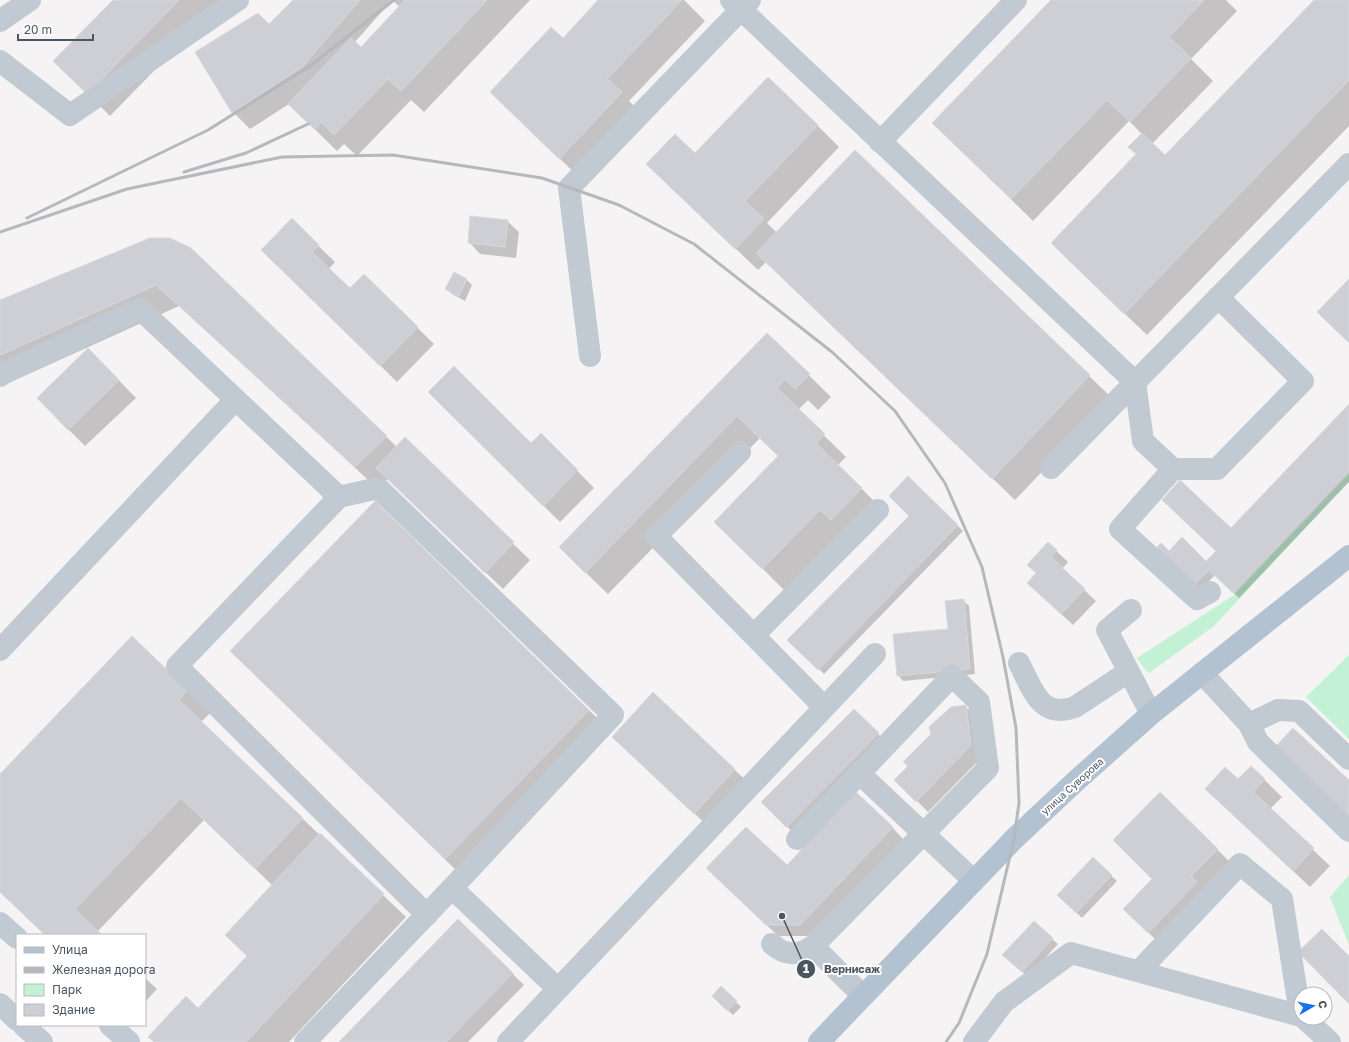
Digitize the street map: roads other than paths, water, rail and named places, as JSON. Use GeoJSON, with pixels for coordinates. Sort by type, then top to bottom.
{"type":"FeatureCollection","features":[{"type":"Feature","properties":{"kind":"main road","name":"улица Суворова"},"geometry":{"type":"LineString","coordinates":[[819,1042],[1014,839],[1151,714],[1349,556]]}},
{"type":"Feature","properties":{"kind":"lane"},"geometry":{"type":"LineString","coordinates":[[0,21],[30,0]]}},
{"type":"Feature","properties":{"kind":"lane"},"geometry":{"type":"LineString","coordinates":[[0,61],[70,115],[238,0]]}},
{"type":"Feature","properties":{"kind":"lane"},"geometry":{"type":"LineString","coordinates":[[880,142],[1016,0]]}},
{"type":"Feature","properties":{"kind":"lane"},"geometry":{"type":"LineString","coordinates":[[590,356],[569,188],[740,3],[880,142],[1135,382],[1143,441],[1173,469],[1217,468],[1303,381],[1218,297]]}},
{"type":"Feature","properties":{"kind":"lane"},"geometry":{"type":"LineString","coordinates":[[1051,468],[1349,164]]}},
{"type":"Feature","properties":{"kind":"lane"},"geometry":{"type":"LineString","coordinates":[[0,376],[140,309],[339,497]]}},
{"type":"Feature","properties":{"kind":"lane"},"geometry":{"type":"LineString","coordinates":[[0,650],[236,400]]}},
{"type":"Feature","properties":{"kind":"lane"},"geometry":{"type":"LineString","coordinates":[[740,452],[656,536],[824,707]]}},
{"type":"Feature","properties":{"kind":"lane"},"geometry":{"type":"LineString","coordinates":[[1173,469],[1120,529],[1197,599],[1210,592]]}},
{"type":"Feature","properties":{"kind":"lane"},"geometry":{"type":"LineString","coordinates":[[305,1042],[427,915],[613,715],[378,488],[339,497],[177,666],[427,915]]}},
{"type":"Feature","properties":{"kind":"lane"},"geometry":{"type":"LineString","coordinates":[[754,635],[878,510]]}},
{"type":"Feature","properties":{"kind":"lane"},"geometry":{"type":"LineString","coordinates":[[1131,610],[1107,630],[1151,714]]}},
{"type":"Feature","properties":{"kind":"lane"},"geometry":{"type":"LineString","coordinates":[[508,1042],[875,654]]}},
{"type":"Feature","properties":{"kind":"lane"},"geometry":{"type":"LineString","coordinates":[[1019,663],[1037,698],[1043,705],[1060,711],[1075,707],[1128,672]]}},
{"type":"Feature","properties":{"kind":"lane"},"geometry":{"type":"LineString","coordinates":[[1202,673],[1249,724],[1258,742],[1349,832]]}},
{"type":"Feature","properties":{"kind":"lane"},"geometry":{"type":"LineString","coordinates":[[772,944],[784,953],[799,954],[807,951],[988,768],[979,702],[952,676],[797,839]]}},
{"type":"Feature","properties":{"kind":"lane"},"geometry":{"type":"LineString","coordinates":[[1249,724],[1278,710],[1299,711],[1349,759]]}},
{"type":"Feature","properties":{"kind":"lane"},"geometry":{"type":"LineString","coordinates":[[860,774],[973,880]]}},
{"type":"Feature","properties":{"kind":"lane"},"geometry":{"type":"LineString","coordinates":[[1139,971],[1240,864],[1282,899],[1296,986]]}},
{"type":"Feature","properties":{"kind":"lane"},"geometry":{"type":"LineString","coordinates":[[452,888],[558,989]]}},
{"type":"Feature","properties":{"kind":"lane"},"geometry":{"type":"LineString","coordinates":[[0,923],[16,937]]}},
{"type":"Feature","properties":{"kind":"lane"},"geometry":{"type":"LineString","coordinates":[[813,946],[863,996]]}},
{"type":"Feature","properties":{"kind":"lane"},"geometry":{"type":"LineString","coordinates":[[974,1042],[1004,1002],[1071,953],[1293,1014]]}},
{"type":"Feature","properties":{"kind":"lane"},"geometry":{"type":"LineString","coordinates":[[0,1004],[16,1019]]}},
{"type":"Feature","properties":{"kind":"lane"},"geometry":{"type":"LineString","coordinates":[[24,1026],[42,1042]]}},
{"type":"Feature","properties":{"kind":"lane"},"geometry":{"type":"LineString","coordinates":[[111,1026],[129,1042]]}},
{"type":"Feature","properties":{"kind":"lane"},"geometry":{"type":"LineString","coordinates":[[1312,1026],[1330,1042]]}},
{"type":"Feature","properties":{"kind":"railway"},"geometry":{"type":"LineString","coordinates":[[27,218],[208,130],[310,66],[394,0]]}},
{"type":"Feature","properties":{"kind":"railway"},"geometry":{"type":"LineString","coordinates":[[184,172],[246,153],[308,124]]}},
{"type":"Feature","properties":{"kind":"railway"},"geometry":{"type":"LineString","coordinates":[[0,232],[127,189],[282,157],[393,155],[542,178],[619,205],[694,244],[832,352],[895,411],[945,483],[982,567],[1003,657],[1016,728],[1019,803],[1014,839],[987,954],[959,1023],[946,1042]]}},
{"type":"Feature","properties":{"kind":"place","name":"Вернисаж"},"geometry":{"type":"Point","coordinates":[782,916]}}]}
